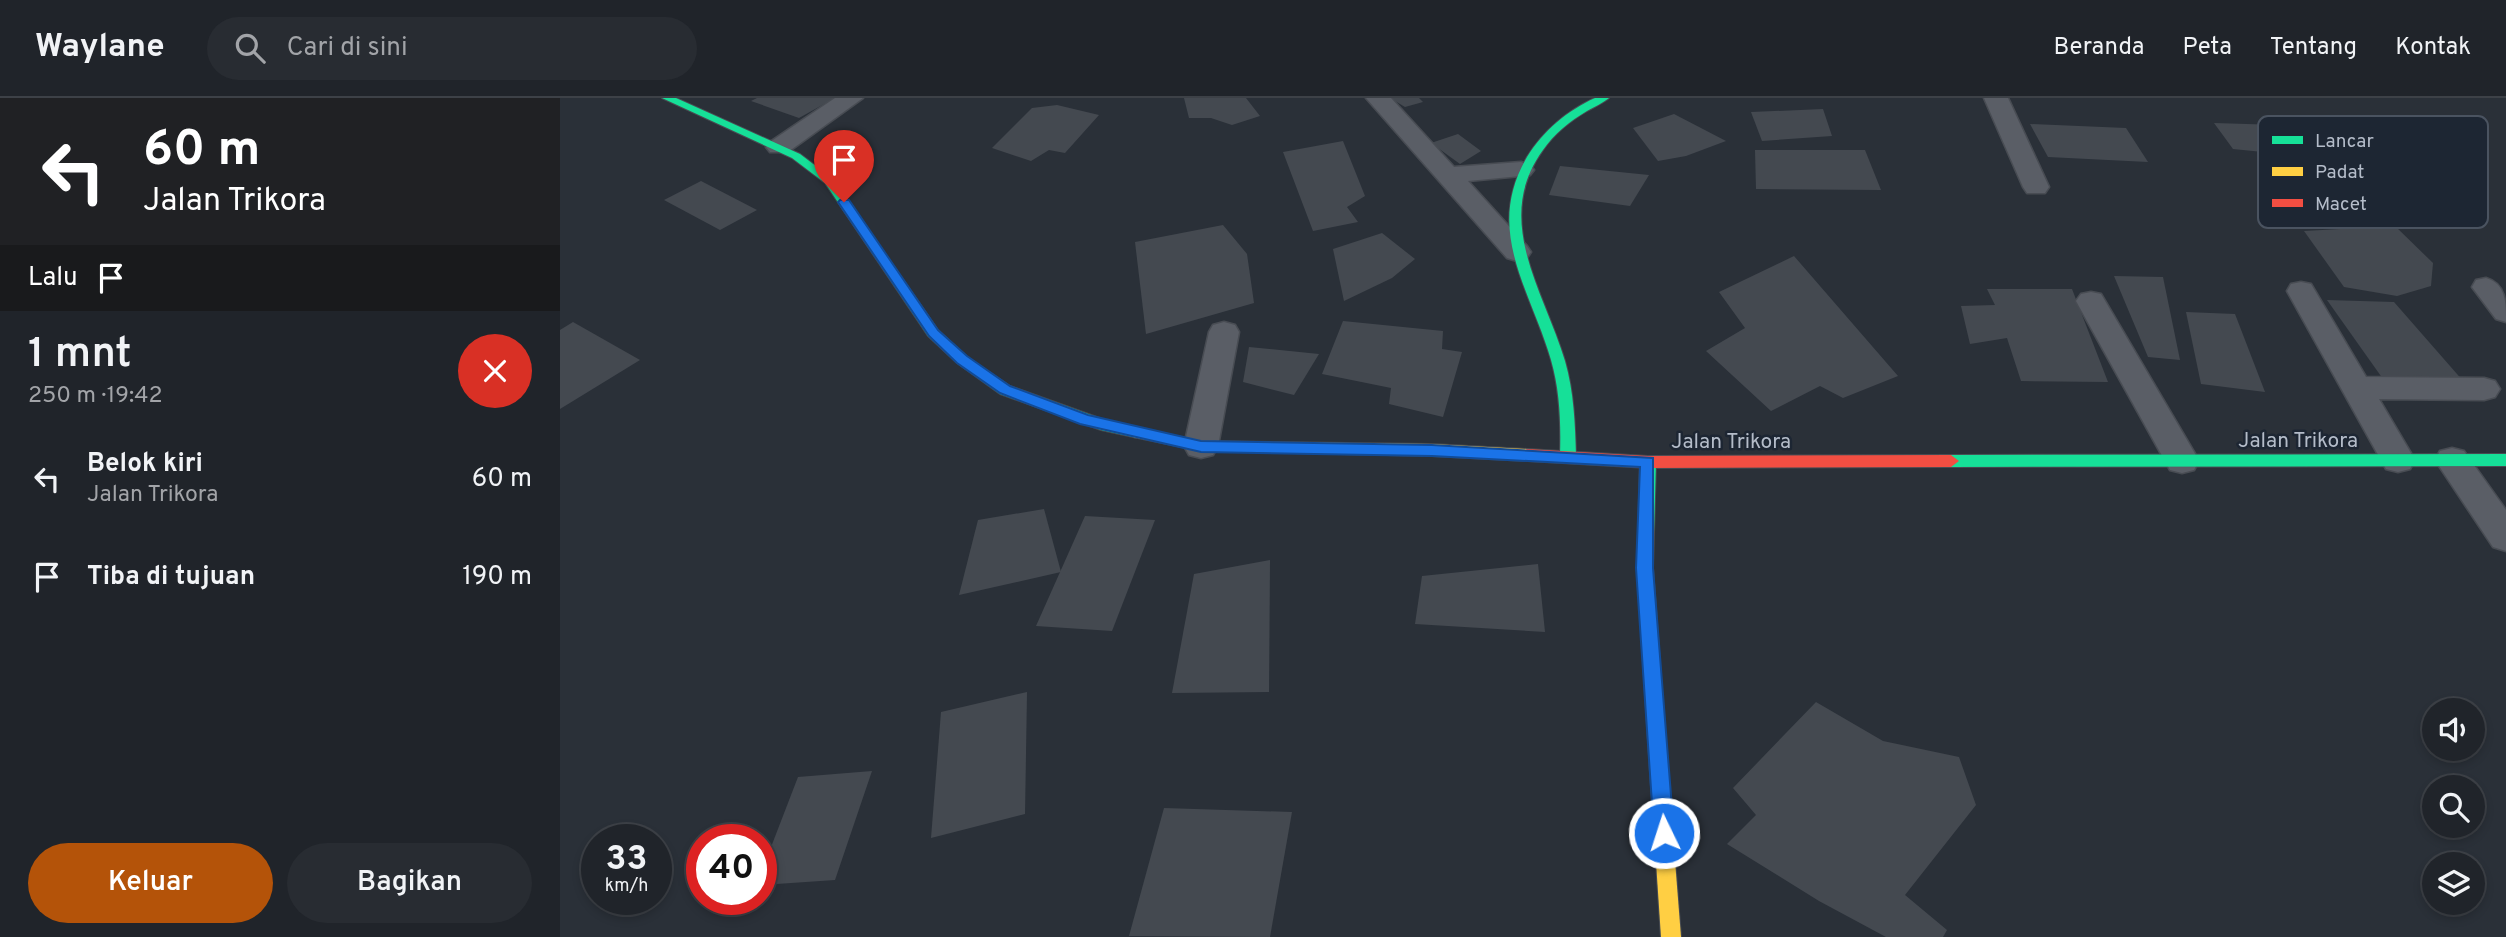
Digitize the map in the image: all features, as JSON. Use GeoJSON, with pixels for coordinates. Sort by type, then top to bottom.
{"type":"FeatureCollection","features":[{"type":"Feature","properties":{"kind":"street","name":"Jalan Trikora"},"geometry":{"type":"LineString","coordinates":[[667,98],[779,148],[830,181],[933,333],[962,360],[1005,390],[1046,407],[1105,426],[1201,446],[1569,456],[1647,462],[2506,460]]}},
{"type":"Feature","properties":{"kind":"street"},"geometry":{"type":"LineString","coordinates":[[779,148],[851,98]]}},
{"type":"Feature","properties":{"kind":"street"},"geometry":{"type":"LineString","coordinates":[[1378,98],[1517,252]]}},
{"type":"Feature","properties":{"kind":"street"},"geometry":{"type":"LineString","coordinates":[[1569,456],[1569,420],[1558,360],[1517,252],[1513,203],[1521,170],[1530,156],[1566,119],[1588,104],[1604,98]]}},
{"type":"Feature","properties":{"kind":"street"},"geometry":{"type":"LineString","coordinates":[[1996,98],[2036,187]]}},
{"type":"Feature","properties":{"kind":"street"},"geometry":{"type":"LineString","coordinates":[[1447,175],[1521,170]]}},
{"type":"Feature","properties":{"kind":"street"},"geometry":{"type":"LineString","coordinates":[[2486,287],[2506,312]]}},
{"type":"Feature","properties":{"kind":"street"},"geometry":{"type":"LineString","coordinates":[[2301,291],[2398,460]]}},
{"type":"Feature","properties":{"kind":"street"},"geometry":{"type":"LineString","coordinates":[[2091,301],[2182,461]]}},
{"type":"Feature","properties":{"kind":"street"},"geometry":{"type":"LineString","coordinates":[[1201,446],[1224,332]]}},
{"type":"Feature","properties":{"kind":"street"},"geometry":{"type":"LineString","coordinates":[[2357,388],[2484,389]]}},
{"type":"Feature","properties":{"kind":"street"},"geometry":{"type":"LineString","coordinates":[[2452,460],[2506,537]]}},
{"type":"Feature","properties":{"kind":"street"},"geometry":{"type":"LineString","coordinates":[[1647,462],[1645,568],[1671,937]]}},
{"type":"Feature","properties":{"kind":"building"},"geometry":{"type":"Polygon","coordinates":[[[757,98],[835,98],[799,118],[751,101],[757,98]]]}},
{"type":"Feature","properties":{"kind":"building"},"geometry":{"type":"Polygon","coordinates":[[[1184,98],[1246,98],[1260,116],[1232,125],[1211,118],[1189,118],[1184,98]]]}},
{"type":"Feature","properties":{"kind":"building"},"geometry":{"type":"Polygon","coordinates":[[[1390,98],[1419,98],[1423,102],[1405,107],[1390,98]]]}},
{"type":"Feature","properties":{"kind":"building"},"geometry":{"type":"Polygon","coordinates":[[[1057,105],[1099,115],[1065,153],[1049,150],[1031,161],[992,148],[1032,108],[1057,105]]]}},
{"type":"Feature","properties":{"kind":"building"},"geometry":{"type":"Polygon","coordinates":[[[1823,109],[1832,136],[1762,141],[1751,112],[1823,109]]]}},
{"type":"Feature","properties":{"kind":"building"},"geometry":{"type":"Polygon","coordinates":[[[1674,114],[1726,141],[1686,156],[1658,161],[1633,128],[1674,114]]]}},
{"type":"Feature","properties":{"kind":"building"},"geometry":{"type":"Polygon","coordinates":[[[2214,123],[2258,124],[2258,152],[2233,149],[2214,123]]]}},
{"type":"Feature","properties":{"kind":"building"},"geometry":{"type":"Polygon","coordinates":[[[2030,124],[2126,128],[2148,162],[2048,157],[2030,124]]]}},
{"type":"Feature","properties":{"kind":"building"},"geometry":{"type":"Polygon","coordinates":[[[1458,134],[1481,151],[1460,164],[1431,143],[1458,134]]]}},
{"type":"Feature","properties":{"kind":"building"},"geometry":{"type":"Polygon","coordinates":[[[1343,141],[1365,196],[1347,207],[1358,222],[1313,231],[1283,152],[1343,141]]]}},
{"type":"Feature","properties":{"kind":"building"},"geometry":{"type":"Polygon","coordinates":[[[1755,150],[1865,150],[1881,190],[1756,189],[1755,150]]]}},
{"type":"Feature","properties":{"kind":"building"},"geometry":{"type":"Polygon","coordinates":[[[1560,166],[1649,175],[1630,206],[1549,195],[1560,166]]]}},
{"type":"Feature","properties":{"kind":"building"},"geometry":{"type":"Polygon","coordinates":[[[701,181],[757,210],[720,230],[664,200],[701,181]]]}},
{"type":"Feature","properties":{"kind":"building"},"geometry":{"type":"Polygon","coordinates":[[[1223,225],[1247,254],[1254,303],[1146,334],[1135,242],[1223,225]]]}},
{"type":"Feature","properties":{"kind":"building"},"geometry":{"type":"Polygon","coordinates":[[[2397,228],[2433,263],[2431,286],[2397,296],[2344,287],[2304,231],[2397,228]]]}},
{"type":"Feature","properties":{"kind":"building"},"geometry":{"type":"Polygon","coordinates":[[[1382,233],[1415,259],[1392,278],[1344,301],[1333,249],[1382,233]]]}},
{"type":"Feature","properties":{"kind":"building"},"geometry":{"type":"Polygon","coordinates":[[[1794,256],[1898,376],[1843,398],[1820,386],[1771,411],[1706,351],[1745,328],[1719,292],[1794,256]]]}},
{"type":"Feature","properties":{"kind":"building"},"geometry":{"type":"Polygon","coordinates":[[[2114,276],[2163,277],[2180,360],[2148,357],[2114,276]]]}},
{"type":"Feature","properties":{"kind":"building"},"geometry":{"type":"Polygon","coordinates":[[[1987,289],[2072,289],[2108,382],[2021,381],[2007,338],[1970,344],[1961,306],[1995,305],[1987,289]]]}},
{"type":"Feature","properties":{"kind":"building"},"geometry":{"type":"Polygon","coordinates":[[[2327,300],[2394,302],[2464,382],[2383,379],[2327,300]]]}},
{"type":"Feature","properties":{"kind":"building"},"geometry":{"type":"Polygon","coordinates":[[[2186,312],[2235,314],[2265,392],[2201,384],[2186,312]]]}},
{"type":"Feature","properties":{"kind":"building"},"geometry":{"type":"Polygon","coordinates":[[[1343,321],[1443,331],[1442,349],[1462,352],[1443,417],[1389,404],[1391,388],[1322,374],[1343,321]]]}},
{"type":"Feature","properties":{"kind":"building"},"geometry":{"type":"Polygon","coordinates":[[[573,322],[640,360],[560,409],[560,330],[573,322]]]}},
{"type":"Feature","properties":{"kind":"building"},"geometry":{"type":"Polygon","coordinates":[[[1249,347],[1319,354],[1294,395],[1243,382],[1249,347]]]}},
{"type":"Feature","properties":{"kind":"building"},"geometry":{"type":"Polygon","coordinates":[[[1044,509],[1061,572],[959,595],[978,520],[1044,509]]]}},
{"type":"Feature","properties":{"kind":"building"},"geometry":{"type":"Polygon","coordinates":[[[1085,516],[1155,520],[1112,631],[1036,626],[1085,516]]]}},
{"type":"Feature","properties":{"kind":"building"},"geometry":{"type":"Polygon","coordinates":[[[1270,560],[1269,692],[1172,693],[1194,574],[1270,560]]]}},
{"type":"Feature","properties":{"kind":"building"},"geometry":{"type":"Polygon","coordinates":[[[1538,564],[1545,632],[1415,624],[1422,576],[1538,564]]]}},
{"type":"Feature","properties":{"kind":"building"},"geometry":{"type":"Polygon","coordinates":[[[1027,692],[1025,814],[931,838],[941,712],[1027,692]]]}},
{"type":"Feature","properties":{"kind":"building"},"geometry":{"type":"Polygon","coordinates":[[[1816,702],[1883,741],[1959,757],[1976,805],[1905,895],[1947,930],[1943,937],[1886,937],[1819,901],[1727,844],[1756,815],[1733,788],[1816,702]]]}},
{"type":"Feature","properties":{"kind":"building"},"geometry":{"type":"Polygon","coordinates":[[[872,771],[835,880],[777,884],[777,831],[798,777],[872,771]]]}},
{"type":"Feature","properties":{"kind":"building"},"geometry":{"type":"Polygon","coordinates":[[[1164,808],[1292,812],[1270,937],[1129,936],[1164,808]]]}},
{"type":"Feature","properties":{"kind":"traffic: fast"},"geometry":{"type":"LineString","coordinates":[[667,98],[796,156],[829,181],[933,333],[962,360],[1005,390],[1106,426],[1138,433]]}},
{"type":"Feature","properties":{"kind":"traffic: fast"},"geometry":{"type":"LineString","coordinates":[[1568,456],[1561,373],[1520,255],[1515,229],[1515,203],[1522,176],[1537,150],[1559,126],[1604,98]]}},
{"type":"Feature","properties":{"kind":"traffic: fast"},"geometry":{"type":"LineString","coordinates":[[1951,461],[2506,460]]}},
{"type":"Feature","properties":{"kind":"traffic: fast"},"geometry":{"type":"LineString","coordinates":[[1648,462],[1645,568],[1659,772]]}},
{"type":"Feature","properties":{"kind":"traffic: slow"},"geometry":{"type":"LineString","coordinates":[[1138,433],[1201,446],[1431,450],[1527,455]]}},
{"type":"Feature","properties":{"kind":"traffic: slow"},"geometry":{"type":"LineString","coordinates":[[1659,772],[1671,937]]}},
{"type":"Feature","properties":{"kind":"traffic: jam"},"geometry":{"type":"LineString","coordinates":[[1527,455],[1648,462],[1951,461]]}},
{"type":"Feature","properties":{"kind":"route"},"geometry":{"type":"LineString","coordinates":[[844,202],[933,333],[962,360],[1005,390],[1086,420],[1201,446],[1432,450],[1647,462],[1645,568],[1664,833]]}}]}
